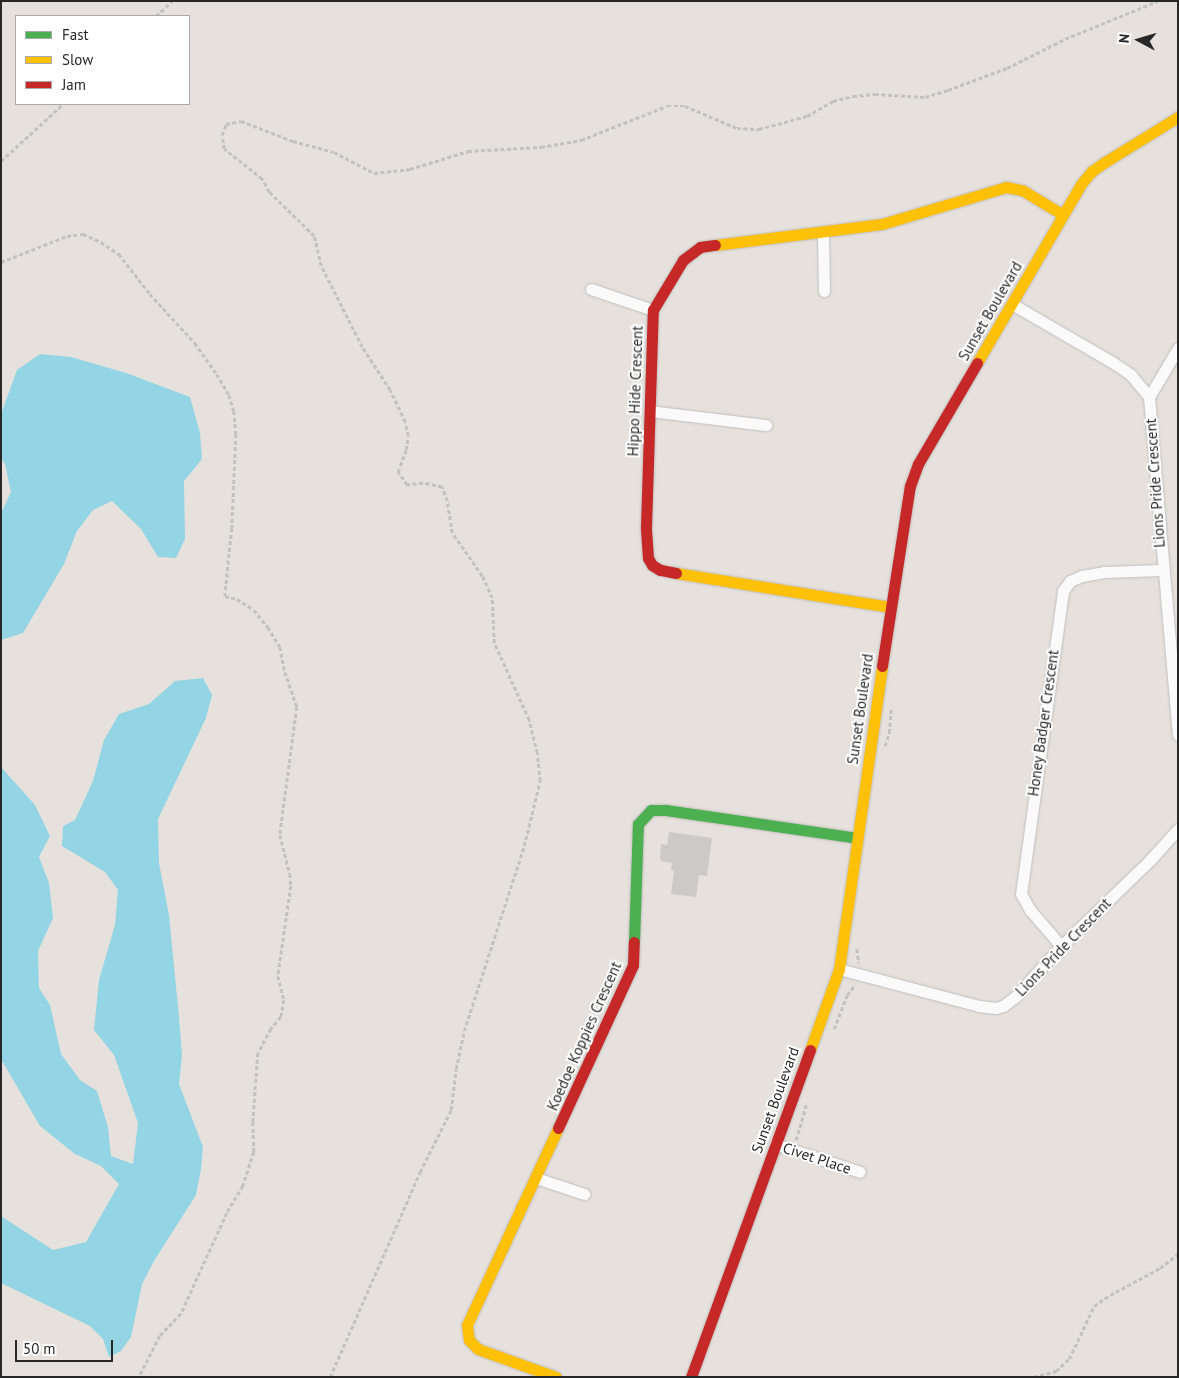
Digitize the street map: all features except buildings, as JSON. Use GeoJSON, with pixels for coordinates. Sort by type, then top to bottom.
{"type":"FeatureCollection","features":[{"type":"Feature","properties":{"kind":"street","name":"Sunset Boulevard"},"geometry":{"type":"LineString","coordinates":[[691,1377],[839,969],[890,607],[910,486],[918,464],[1012,304],[1062,214],[1092,172],[1178,117]]}},
{"type":"Feature","properties":{"kind":"street","name":"Hippo Hide Crescent"},"geometry":{"type":"LineString","coordinates":[[890,607],[660,570],[652,565],[648,558],[646,527],[652,310],[683,260],[700,247],[823,233],[882,224],[1006,186],[1022,190],[1062,214]]}},
{"type":"Feature","properties":{"kind":"street"},"geometry":{"type":"LineString","coordinates":[[823,233],[824,291]]}},
{"type":"Feature","properties":{"kind":"street"},"geometry":{"type":"LineString","coordinates":[[591,288],[652,310]]}},
{"type":"Feature","properties":{"kind":"street","name":"Lions Pride Crescent"},"geometry":{"type":"LineString","coordinates":[[1012,304],[1130,374],[1148,397],[1178,735]]}},
{"type":"Feature","properties":{"kind":"street"},"geometry":{"type":"LineString","coordinates":[[1148,397],[1178,348]]}},
{"type":"Feature","properties":{"kind":"street"},"geometry":{"type":"LineString","coordinates":[[650,411],[766,425]]}},
{"type":"Feature","properties":{"kind":"street","name":"Honey Badger Crescent"},"geometry":{"type":"LineString","coordinates":[[1061,946],[1030,910],[1021,894],[1063,591],[1070,581],[1082,576],[1104,572],[1162,570]]}},
{"type":"Feature","properties":{"kind":"street","name":"Koedoe Koppies Crescent"},"geometry":{"type":"LineString","coordinates":[[556,1377],[478,1350],[469,1340],[467,1324],[633,965],[638,824],[644,815],[651,810],[666,810],[857,838]]}},
{"type":"Feature","properties":{"kind":"street","name":"Lions Pride Crescent"},"geometry":{"type":"LineString","coordinates":[[839,969],[979,1006],[996,1008],[1003,1006],[1015,997],[1061,946],[1150,860],[1178,829]]}},
{"type":"Feature","properties":{"kind":"street","name":"Civet Place"},"geometry":{"type":"LineString","coordinates":[[774,1144],[860,1172]]}},
{"type":"Feature","properties":{"kind":"street"},"geometry":{"type":"LineString","coordinates":[[536,1178],[584,1194]]}},
{"type":"Feature","properties":{"kind":"path"},"geometry":{"type":"LineString","coordinates":[[157,15],[172,1]]}},
{"type":"Feature","properties":{"kind":"path"},"geometry":{"type":"LineString","coordinates":[[330,1377],[420,1172],[450,1110],[464,1031],[524,846],[540,781],[538,753],[530,720],[494,643],[492,598],[482,576],[452,533],[447,501],[442,488],[423,483],[407,485],[398,472],[403,462],[407,443],[405,422],[390,390],[362,347],[325,274],[314,236],[269,192],[262,179],[224,149],[222,135],[226,124],[241,121],[293,141],[326,150],[374,173],[410,169],[468,151],[541,147],[581,140],[667,106],[684,106],[737,128],[759,129],[807,116],[833,101],[853,96],[876,94],[925,97],[948,90],[1007,68],[1065,39],[1158,1]]}},
{"type":"Feature","properties":{"kind":"path"},"geometry":{"type":"LineString","coordinates":[[1,161],[62,105]]}},
{"type":"Feature","properties":{"kind":"path"},"geometry":{"type":"LineString","coordinates":[[1,262],[67,236],[83,234],[102,242],[119,254],[150,294],[195,343],[217,374],[229,395],[234,410],[236,434],[232,528],[225,596],[237,599],[254,610],[268,627],[280,647],[285,672],[297,707],[280,835],[290,874],[291,886],[278,976],[284,1000],[281,1017],[271,1029],[258,1053],[253,1122],[254,1152],[244,1186],[227,1213],[181,1314],[160,1336],[139,1377]]}},
{"type":"Feature","properties":{"kind":"path"},"geometry":{"type":"LineString","coordinates":[[884,752],[889,734],[892,701]]}},
{"type":"Feature","properties":{"kind":"path"},"geometry":{"type":"LineString","coordinates":[[830,1038],[847,995],[861,974],[857,941]]}},
{"type":"Feature","properties":{"kind":"path"},"geometry":{"type":"LineString","coordinates":[[794,1151],[798,1128],[808,1100]]}},
{"type":"Feature","properties":{"kind":"path"},"geometry":{"type":"LineString","coordinates":[[1034,1377],[1056,1370],[1069,1359],[1094,1306],[1110,1295],[1160,1268],[1178,1254]]}},
{"type":"Feature","properties":{"kind":"water"},"geometry":{"type":"Polygon","coordinates":[[[40,354],[71,357],[126,373],[190,397],[200,433],[202,459],[184,481],[185,539],[176,558],[158,557],[141,529],[112,501],[93,510],[77,531],[64,564],[23,633],[1,640],[1,513],[11,492],[5,464],[1,458],[1,414],[17,370],[40,354]]]}},
{"type":"Feature","properties":{"kind":"water"},"geometry":{"type":"Polygon","coordinates":[[[203,678],[212,695],[206,718],[158,819],[159,863],[169,915],[179,1017],[182,1055],[179,1084],[203,1147],[201,1169],[196,1195],[154,1261],[142,1284],[131,1337],[121,1351],[109,1357],[103,1339],[90,1326],[1,1283],[1,1216],[53,1250],[86,1242],[119,1184],[101,1166],[75,1154],[40,1126],[1,1059],[1,767],[35,805],[50,836],[39,857],[49,883],[53,918],[38,951],[39,988],[50,1005],[61,1054],[80,1080],[97,1091],[108,1127],[111,1156],[133,1164],[138,1123],[114,1055],[94,1030],[99,980],[115,925],[118,890],[105,872],[62,846],[63,826],[75,820],[93,781],[104,740],[119,714],[149,704],[175,681],[203,678]]]}},
{"type":"Feature","properties":{"kind":"traffic: fast"},"geometry":{"type":"LineString","coordinates":[[634,942],[638,824],[651,810],[666,810],[857,838]]}},
{"type":"Feature","properties":{"kind":"traffic: slow"},"geometry":{"type":"LineString","coordinates":[[977,363],[1081,184],[1092,171],[1105,162],[1178,117]]}},
{"type":"Feature","properties":{"kind":"traffic: slow"},"geometry":{"type":"LineString","coordinates":[[715,245],[882,224],[1006,187],[1022,190],[1062,214]]}},
{"type":"Feature","properties":{"kind":"traffic: slow"},"geometry":{"type":"LineString","coordinates":[[676,573],[890,607]]}},
{"type":"Feature","properties":{"kind":"traffic: slow"},"geometry":{"type":"LineString","coordinates":[[810,1050],[839,969],[882,666]]}},
{"type":"Feature","properties":{"kind":"traffic: slow"},"geometry":{"type":"LineString","coordinates":[[556,1377],[478,1349],[469,1340],[467,1325],[558,1128]]}},
{"type":"Feature","properties":{"kind":"traffic: jam"},"geometry":{"type":"LineString","coordinates":[[676,573],[660,570],[652,565],[648,558],[646,527],[653,310],[683,260],[700,247],[715,245]]}},
{"type":"Feature","properties":{"kind":"traffic: jam"},"geometry":{"type":"LineString","coordinates":[[882,666],[910,486],[918,464],[977,363]]}},
{"type":"Feature","properties":{"kind":"traffic: jam"},"geometry":{"type":"LineString","coordinates":[[558,1128],[633,965],[634,942]]}},
{"type":"Feature","properties":{"kind":"traffic: jam"},"geometry":{"type":"LineString","coordinates":[[691,1377],[810,1050]]}}]}
